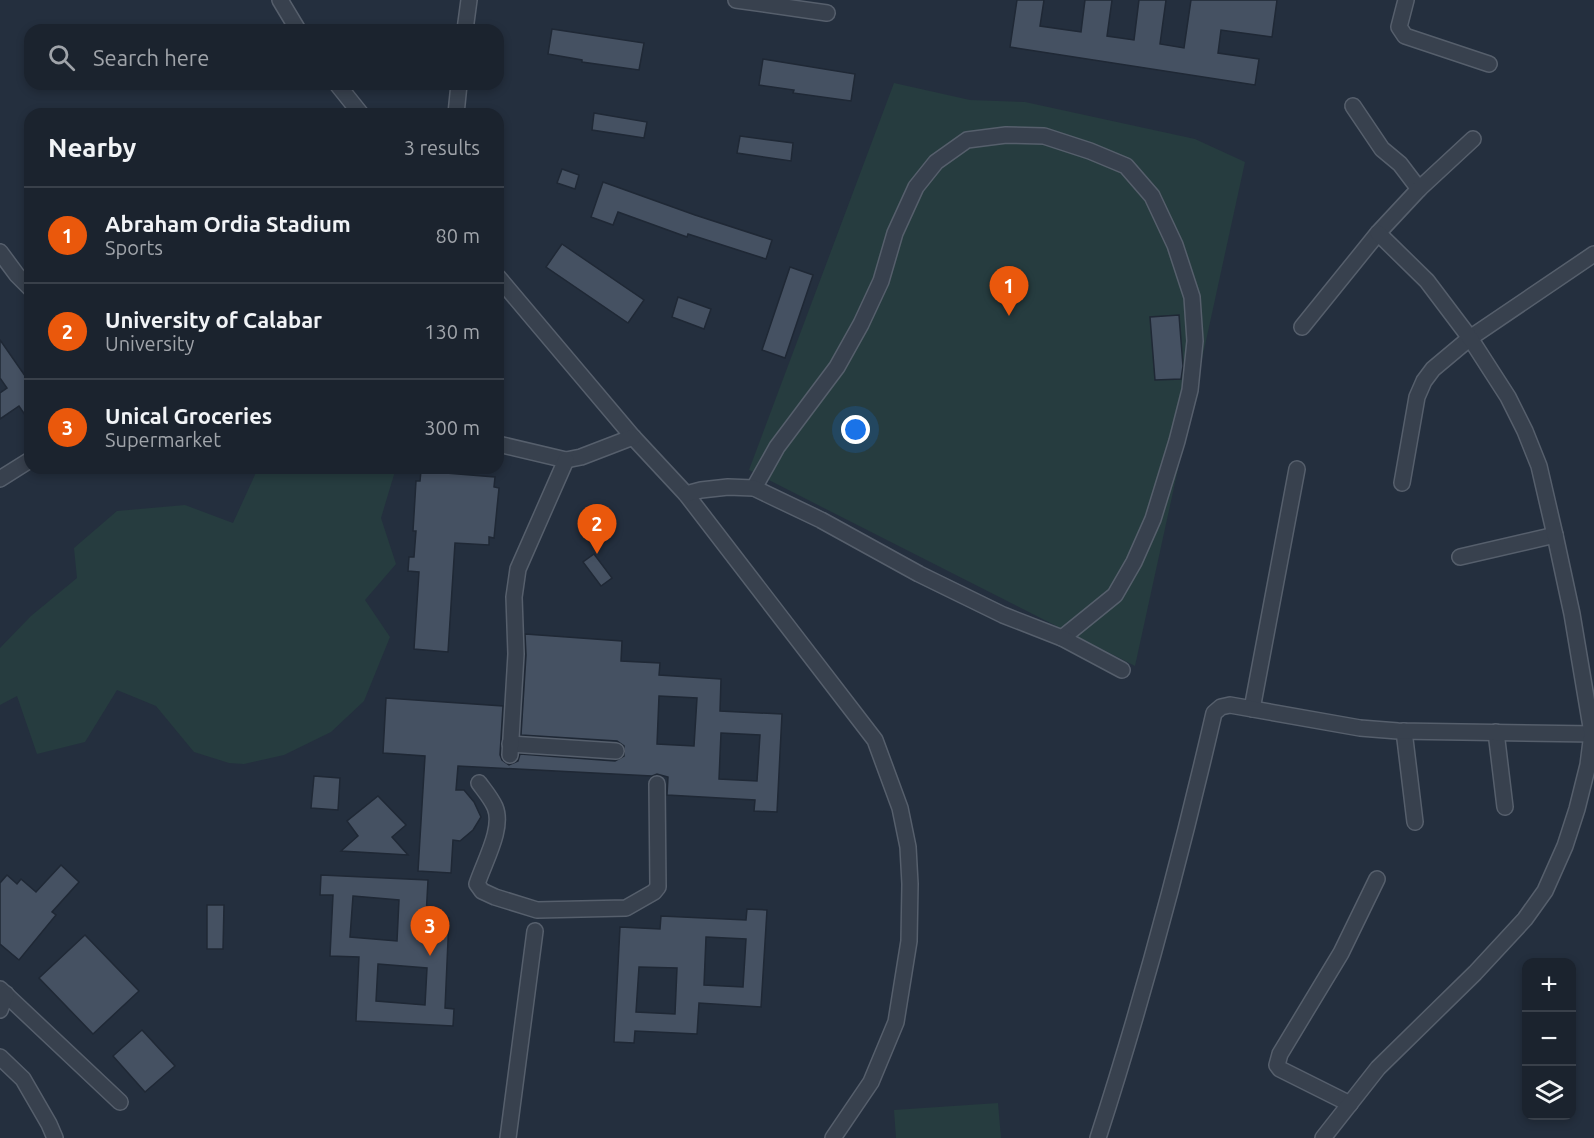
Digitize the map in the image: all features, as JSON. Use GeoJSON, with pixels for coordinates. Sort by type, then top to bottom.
{"type":"FeatureCollection","features":[{"type":"Feature","properties":{"kind":"street"},"geometry":{"type":"LineString","coordinates":[[280,0],[294,24]]}},
{"type":"Feature","properties":{"kind":"street"},"geometry":{"type":"LineString","coordinates":[[466,24],[469,0]]}},
{"type":"Feature","properties":{"kind":"street"},"geometry":{"type":"LineString","coordinates":[[736,0],[827,13]]}},
{"type":"Feature","properties":{"kind":"street"},"geometry":{"type":"LineString","coordinates":[[1406,0],[1400,27],[1405,36],[1489,64]]}},
{"type":"Feature","properties":{"kind":"street"},"geometry":{"type":"LineString","coordinates":[[342,90],[356,108]]}},
{"type":"Feature","properties":{"kind":"street"},"geometry":{"type":"LineString","coordinates":[[457,108],[458,90]]}},
{"type":"Feature","properties":{"kind":"street"},"geometry":{"type":"LineString","coordinates":[[1353,106],[1382,149],[1400,164],[1419,189]]}},
{"type":"Feature","properties":{"kind":"street"},"geometry":{"type":"LineString","coordinates":[[754,488],[777,447],[837,367],[881,281],[895,233],[916,187],[936,162],[967,140],[1006,135],[1044,136],[1090,150],[1126,166],[1152,196],[1175,245],[1192,297],[1195,341],[1190,390],[1153,519],[1134,562],[1115,595],[1062,638]]}},
{"type":"Feature","properties":{"kind":"street"},"geometry":{"type":"LineString","coordinates":[[1302,327],[1377,233],[1419,189],[1473,139]]}},
{"type":"Feature","properties":{"kind":"street"},"geometry":{"type":"LineString","coordinates":[[1323,1138],[1378,1068],[1525,919],[1545,891],[1565,846],[1577,809],[1593,734],[1572,614],[1555,535],[1539,466],[1525,431],[1508,397],[1470,338],[1427,281],[1377,233]]}},
{"type":"Feature","properties":{"kind":"street"},"geometry":{"type":"LineString","coordinates":[[0,252],[24,282]]}},
{"type":"Feature","properties":{"kind":"street"},"geometry":{"type":"LineString","coordinates":[[1402,483],[1417,397],[1424,381],[1433,369],[1470,338],[1594,254]]}},
{"type":"Feature","properties":{"kind":"street"},"geometry":{"type":"LineString","coordinates":[[504,284],[633,437],[686,494],[875,740],[900,808],[908,846],[909,941],[896,1022],[871,1082],[833,1138]]}},
{"type":"Feature","properties":{"kind":"street"},"geometry":{"type":"LineString","coordinates":[[504,445],[566,460],[581,457],[633,437]]}},
{"type":"Feature","properties":{"kind":"street"},"geometry":{"type":"LineString","coordinates":[[566,460],[518,568],[514,597],[516,654],[510,750],[616,751]]}},
{"type":"Feature","properties":{"kind":"street"},"geometry":{"type":"LineString","coordinates":[[0,479],[24,464]]}},
{"type":"Feature","properties":{"kind":"street"},"geometry":{"type":"LineString","coordinates":[[1252,709],[1297,469]]}},
{"type":"Feature","properties":{"kind":"street"},"geometry":{"type":"LineString","coordinates":[[686,494],[728,486],[754,488],[982,604],[1062,638],[1122,670]]}},
{"type":"Feature","properties":{"kind":"street"},"geometry":{"type":"LineString","coordinates":[[1460,557],[1555,535]]}},
{"type":"Feature","properties":{"kind":"street"},"geometry":{"type":"LineString","coordinates":[[1098,1138],[1127,1047],[1192,810],[1214,713],[1221,707],[1230,705],[1360,728],[1404,731],[1593,734]]}},
{"type":"Feature","properties":{"kind":"street"},"geometry":{"type":"LineString","coordinates":[[1404,731],[1415,822]]}},
{"type":"Feature","properties":{"kind":"street"},"geometry":{"type":"LineString","coordinates":[[1496,732],[1505,807]]}},
{"type":"Feature","properties":{"kind":"street"},"geometry":{"type":"LineString","coordinates":[[479,783],[494,806],[498,820],[496,834],[477,884],[482,891],[536,921],[626,908],[654,892],[658,887],[657,783]]}},
{"type":"Feature","properties":{"kind":"street"},"geometry":{"type":"LineString","coordinates":[[1350,1104],[1280,1069],[1277,1065],[1280,1054],[1341,953],[1377,879]]}},
{"type":"Feature","properties":{"kind":"street"},"geometry":{"type":"LineString","coordinates":[[508,1138],[536,921]]}},
{"type":"Feature","properties":{"kind":"street"},"geometry":{"type":"LineString","coordinates":[[0,1010],[3,992]]}},
{"type":"Feature","properties":{"kind":"street"},"geometry":{"type":"LineString","coordinates":[[3,992],[120,1102]]}},
{"type":"Feature","properties":{"kind":"street"},"geometry":{"type":"LineString","coordinates":[[0,1057],[22,1079],[49,1124],[54,1138]]}},
{"type":"Feature","properties":{"kind":"green space"},"geometry":{"type":"Polygon","coordinates":[[[894,83],[970,100],[1025,102],[1195,139],[1245,162],[1135,666],[749,470],[894,83]]]}},
{"type":"Feature","properties":{"kind":"green space"},"geometry":{"type":"Polygon","coordinates":[[[255,474],[394,474],[381,518],[396,564],[365,600],[390,637],[364,701],[331,732],[284,755],[244,764],[229,763],[194,752],[156,706],[117,690],[85,742],[37,754],[17,696],[0,705],[0,648],[31,616],[77,578],[74,548],[117,511],[185,505],[233,523],[255,474]]]}},
{"type":"Feature","properties":{"kind":"green space"},"geometry":{"type":"Polygon","coordinates":[[[998,1103],[1001,1138],[896,1138],[894,1110],[998,1103]]]}},
{"type":"Feature","properties":{"kind":"building"},"geometry":{"type":"Polygon","coordinates":[[[1017,0],[1044,0],[1040,26],[1081,32],[1085,0],[1112,0],[1107,36],[1134,40],[1139,0],[1166,0],[1160,44],[1184,48],[1191,0],[1277,0],[1272,37],[1221,30],[1218,53],[1259,59],[1255,85],[1010,47],[1017,0]]]}},
{"type":"Feature","properties":{"kind":"building"},"geometry":{"type":"Polygon","coordinates":[[[552,29],[644,43],[639,70],[582,62],[582,60],[548,54],[552,29]]]}},
{"type":"Feature","properties":{"kind":"building"},"geometry":{"type":"Polygon","coordinates":[[[763,59],[855,74],[851,101],[793,93],[794,90],[759,85],[763,59]]]}},
{"type":"Feature","properties":{"kind":"building"},"geometry":{"type":"Polygon","coordinates":[[[594,113],[647,122],[644,138],[592,130],[594,113]]]}},
{"type":"Feature","properties":{"kind":"building"},"geometry":{"type":"Polygon","coordinates":[[[740,136],[793,143],[791,161],[737,153],[740,136]]]}},
{"type":"Feature","properties":{"kind":"building"},"geometry":{"type":"Polygon","coordinates":[[[562,169],[579,175],[575,189],[557,183],[562,169]]]}},
{"type":"Feature","properties":{"kind":"building"},"geometry":{"type":"Polygon","coordinates":[[[603,182],[772,240],[766,259],[688,234],[687,237],[618,212],[613,225],[591,217],[603,182]]]}},
{"type":"Feature","properties":{"kind":"building"},"geometry":{"type":"Polygon","coordinates":[[[562,244],[644,300],[628,323],[546,267],[562,244]]]}},
{"type":"Feature","properties":{"kind":"building"},"geometry":{"type":"Polygon","coordinates":[[[790,267],[813,275],[785,358],[762,350],[790,267]]]}},
{"type":"Feature","properties":{"kind":"building"},"geometry":{"type":"Polygon","coordinates":[[[678,297],[711,309],[704,329],[672,317],[678,297]]]}},
{"type":"Feature","properties":{"kind":"building"},"geometry":{"type":"Polygon","coordinates":[[[1179,315],[1183,366],[1181,379],[1155,380],[1150,317],[1179,315]]]}},
{"type":"Feature","properties":{"kind":"building"},"geometry":{"type":"Polygon","coordinates":[[[0,340],[24,374],[24,413],[19,406],[0,419],[0,393],[7,388],[0,378],[0,340]]]}},
{"type":"Feature","properties":{"kind":"building"},"geometry":{"type":"Polygon","coordinates":[[[421,474],[495,477],[494,487],[499,488],[494,538],[489,537],[489,545],[455,543],[448,652],[414,649],[419,572],[408,571],[409,557],[414,557],[416,481],[420,481],[421,474]]]}},
{"type":"Feature","properties":{"kind":"building"},"geometry":{"type":"Polygon","coordinates":[[[594,554],[612,578],[601,586],[583,562],[594,554]]]}},
{"type":"Feature","properties":{"kind":"building"},"geometry":{"type":"Polygon","coordinates":[[[525,634],[622,641],[621,661],[660,663],[659,675],[721,679],[720,711],[782,714],[777,812],[754,811],[755,800],[667,795],[668,777],[657,774],[652,776],[458,766],[456,790],[464,790],[474,802],[481,817],[473,830],[460,841],[453,840],[451,873],[418,871],[425,756],[383,753],[386,698],[503,706],[500,755],[502,760],[509,765],[518,761],[520,754],[615,761],[624,756],[624,746],[617,741],[521,735],[526,655],[525,634]],[[659,696],[657,744],[694,746],[697,698],[659,696]],[[721,733],[719,779],[757,781],[760,735],[721,733]]]}},
{"type":"Feature","properties":{"kind":"building"},"geometry":{"type":"Polygon","coordinates":[[[314,776],[340,778],[338,810],[311,808],[314,776]]]}},
{"type":"Feature","properties":{"kind":"building"},"geometry":{"type":"Polygon","coordinates":[[[378,796],[406,825],[392,837],[408,855],[341,851],[358,836],[347,821],[378,796]]]}},
{"type":"Feature","properties":{"kind":"building"},"geometry":{"type":"Polygon","coordinates":[[[61,865],[79,882],[52,912],[56,915],[19,960],[0,944],[0,883],[7,875],[17,884],[21,879],[36,892],[61,865]]]}},
{"type":"Feature","properties":{"kind":"building"},"geometry":{"type":"Polygon","coordinates":[[[321,875],[428,880],[426,917],[449,918],[445,1008],[454,1009],[453,1026],[356,1021],[359,957],[330,956],[333,895],[320,895],[321,875]],[[353,896],[350,937],[397,941],[399,900],[353,896]],[[378,964],[376,1001],[425,1005],[427,968],[378,964]]]}},
{"type":"Feature","properties":{"kind":"building"},"geometry":{"type":"Polygon","coordinates":[[[207,905],[224,905],[223,949],[207,949],[207,905]]]}},
{"type":"Feature","properties":{"kind":"building"},"geometry":{"type":"Polygon","coordinates":[[[747,909],[767,910],[761,1007],[699,1003],[697,1034],[635,1031],[634,1043],[614,1042],[620,927],[660,929],[661,916],[746,920],[747,909]],[[706,937],[704,985],[743,987],[746,939],[706,937]],[[639,967],[636,1012],[675,1014],[677,968],[639,967]]]}},
{"type":"Feature","properties":{"kind":"building"},"geometry":{"type":"Polygon","coordinates":[[[85,935],[139,991],[93,1034],[39,978],[85,935]]]}},
{"type":"Feature","properties":{"kind":"building"},"geometry":{"type":"Polygon","coordinates":[[[142,1030],[175,1066],[145,1092],[113,1056],[142,1030]]]}},
{"type":"Feature","properties":{"kind":"place","name":"Abraham Ordia Stadium"},"geometry":{"type":"Point","coordinates":[1009,316]}},
{"type":"Feature","properties":{"kind":"place","name":"University of Calabar"},"geometry":{"type":"Point","coordinates":[597,554]}},
{"type":"Feature","properties":{"kind":"place","name":"Unical Groceries"},"geometry":{"type":"Point","coordinates":[430,956]}}]}
